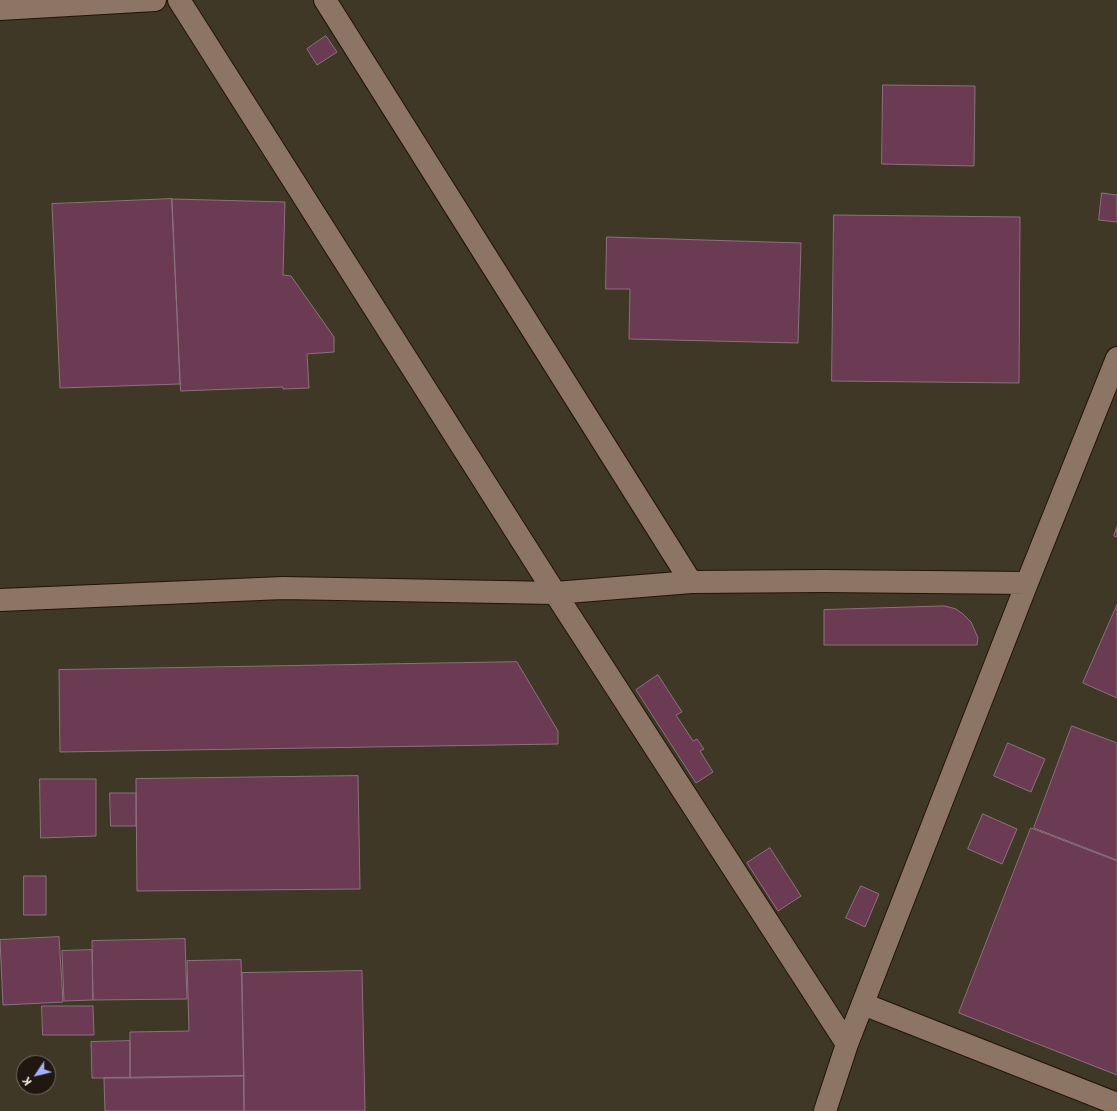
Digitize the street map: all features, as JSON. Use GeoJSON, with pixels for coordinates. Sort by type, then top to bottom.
{"type":"FeatureCollection","features":[{"type":"Feature","properties":{"kind":"street"},"geometry":{"type":"LineString","coordinates":[[0,9],[155,0]]}},
{"type":"Feature","properties":{"kind":"street"},"geometry":{"type":"LineString","coordinates":[[179,0],[555,593],[847,1044]]}},
{"type":"Feature","properties":{"kind":"street"},"geometry":{"type":"LineString","coordinates":[[325,0],[691,582]]}},
{"type":"Feature","properties":{"kind":"street"},"geometry":{"type":"LineString","coordinates":[[825,1111],[847,1044],[1027,583],[1117,358]]}},
{"type":"Feature","properties":{"kind":"street"},"geometry":{"type":"LineString","coordinates":[[0,600],[283,588],[555,593],[691,582],[824,581],[1027,583]]}},
{"type":"Feature","properties":{"kind":"street"},"geometry":{"type":"LineString","coordinates":[[863,1004],[1117,1104]]}},
{"type":"Feature","properties":{"kind":"shaded area"},"geometry":{"type":"Polygon","coordinates":[[[0,0],[1117,0],[1117,1111],[0,1111],[0,0]]]}},
{"type":"Feature","properties":{"kind":"building"},"geometry":{"type":"Polygon","coordinates":[[[326,36],[337,52],[317,65],[307,49],[326,36]]]}},
{"type":"Feature","properties":{"kind":"building"},"geometry":{"type":"Polygon","coordinates":[[[883,85],[975,86],[974,166],[882,164],[883,85]]]}},
{"type":"Feature","properties":{"kind":"building"},"geometry":{"type":"Polygon","coordinates":[[[1102,193],[1117,195],[1117,222],[1099,220],[1102,193]]]}},
{"type":"Feature","properties":{"kind":"building"},"geometry":{"type":"Polygon","coordinates":[[[172,199],[285,202],[283,275],[291,276],[334,337],[334,352],[307,354],[309,388],[283,389],[283,387],[181,391],[172,199]]]}},
{"type":"Feature","properties":{"kind":"building"},"geometry":{"type":"Polygon","coordinates":[[[172,199],[180,384],[60,388],[52,204],[172,199]]]}},
{"type":"Feature","properties":{"kind":"building"},"geometry":{"type":"Polygon","coordinates":[[[834,215],[1020,217],[1019,383],[832,381],[834,215]]]}},
{"type":"Feature","properties":{"kind":"building"},"geometry":{"type":"Polygon","coordinates":[[[607,237],[801,243],[798,343],[629,339],[630,289],[606,289],[607,237]]]}},
{"type":"Feature","properties":{"kind":"building"},"geometry":{"type":"Polygon","coordinates":[[[1117,527],[1117,537],[1114,536],[1117,527]]]}},
{"type":"Feature","properties":{"kind":"building"},"geometry":{"type":"Polygon","coordinates":[[[1117,605],[1117,698],[1083,683],[1117,605]]]}},
{"type":"Feature","properties":{"kind":"building"},"geometry":{"type":"Polygon","coordinates":[[[945,606],[956,609],[971,622],[978,638],[977,645],[824,645],[824,610],[945,606]]]}},
{"type":"Feature","properties":{"kind":"building"},"geometry":{"type":"Polygon","coordinates":[[[517,662],[558,731],[558,744],[60,752],[59,670],[517,662]]]}},
{"type":"Feature","properties":{"kind":"building"},"geometry":{"type":"Polygon","coordinates":[[[658,675],[682,712],[676,715],[693,741],[697,739],[704,749],[700,751],[713,772],[696,783],[636,690],[658,675]]]}},
{"type":"Feature","properties":{"kind":"building"},"geometry":{"type":"Polygon","coordinates":[[[1072,726],[1117,743],[1117,860],[1034,828],[1072,726]]]}},
{"type":"Feature","properties":{"kind":"building"},"geometry":{"type":"Polygon","coordinates":[[[1008,743],[1045,759],[1031,792],[994,776],[1008,743]]]}},
{"type":"Feature","properties":{"kind":"building"},"geometry":{"type":"Polygon","coordinates":[[[358,776],[360,889],[137,891],[136,779],[358,776]]]}},
{"type":"Feature","properties":{"kind":"building"},"geometry":{"type":"Polygon","coordinates":[[[40,779],[96,779],[96,836],[41,838],[40,779]]]}},
{"type":"Feature","properties":{"kind":"building"},"geometry":{"type":"Polygon","coordinates":[[[110,793],[136,793],[136,826],[111,826],[110,793]]]}},
{"type":"Feature","properties":{"kind":"building"},"geometry":{"type":"Polygon","coordinates":[[[983,814],[1017,829],[1002,864],[968,849],[983,814]]]}},
{"type":"Feature","properties":{"kind":"building"},"geometry":{"type":"Polygon","coordinates":[[[1031,828],[1117,861],[1117,1075],[959,1013],[1031,828]]]}},
{"type":"Feature","properties":{"kind":"building"},"geometry":{"type":"Polygon","coordinates":[[[770,848],[801,896],[778,911],[747,863],[770,848]]]}},
{"type":"Feature","properties":{"kind":"building"},"geometry":{"type":"Polygon","coordinates":[[[24,876],[46,876],[46,915],[24,915],[24,876]]]}},
{"type":"Feature","properties":{"kind":"building"},"geometry":{"type":"Polygon","coordinates":[[[861,886],[879,894],[865,927],[846,918],[861,886]]]}},
{"type":"Feature","properties":{"kind":"building"},"geometry":{"type":"Polygon","coordinates":[[[59,937],[63,1002],[3,1005],[0,940],[59,937]]]}},
{"type":"Feature","properties":{"kind":"building"},"geometry":{"type":"Polygon","coordinates":[[[185,939],[187,999],[93,1000],[92,941],[185,939]]]}},
{"type":"Feature","properties":{"kind":"building"},"geometry":{"type":"Polygon","coordinates":[[[92,950],[93,1000],[64,1001],[62,951],[92,950]]]}},
{"type":"Feature","properties":{"kind":"building"},"geometry":{"type":"Polygon","coordinates":[[[241,960],[244,1076],[130,1078],[130,1032],[189,1031],[187,961],[241,960]]]}},
{"type":"Feature","properties":{"kind":"building"},"geometry":{"type":"Polygon","coordinates":[[[362,971],[365,1111],[244,1111],[242,973],[362,971]]]}},
{"type":"Feature","properties":{"kind":"building"},"geometry":{"type":"Polygon","coordinates":[[[42,1006],[93,1006],[94,1035],[43,1035],[42,1006]]]}},
{"type":"Feature","properties":{"kind":"building"},"geometry":{"type":"Polygon","coordinates":[[[130,1041],[130,1078],[92,1078],[91,1042],[130,1041]]]}},
{"type":"Feature","properties":{"kind":"building"},"geometry":{"type":"Polygon","coordinates":[[[244,1076],[244,1111],[105,1111],[104,1078],[244,1076]]]}}]}
